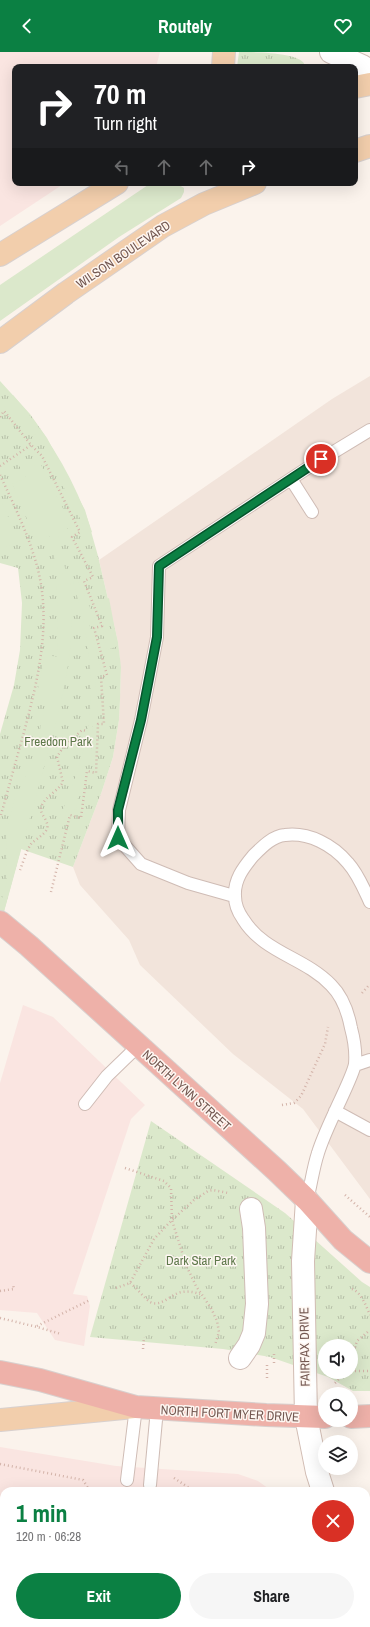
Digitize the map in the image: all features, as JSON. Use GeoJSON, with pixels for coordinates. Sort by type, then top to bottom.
{"type":"FeatureCollection","features":[{"type":"Feature","properties":{"kind":"highway","name":"NORTH LYNN STREET"},"geometry":{"type":"LineString","coordinates":[[0,922],[272,1166],[307,1200],[343,1240],[370,1262]]}},
{"type":"Feature","properties":{"kind":"highway","name":"NORTH FORT MYER DRIVE"},"geometry":{"type":"LineString","coordinates":[[0,1372],[40,1380],[147,1408],[315,1417]]}},
{"type":"Feature","properties":{"kind":"highway"},"geometry":{"type":"LineString","coordinates":[[358,1417],[370,1416]]}},
{"type":"Feature","properties":{"kind":"main road"},"geometry":{"type":"LineString","coordinates":[[223,64],[224,52]]}},
{"type":"Feature","properties":{"kind":"main road"},"geometry":{"type":"LineString","coordinates":[[358,86],[370,84]]}},
{"type":"Feature","properties":{"kind":"main road"},"geometry":{"type":"LineString","coordinates":[[358,149],[370,146]]}},
{"type":"Feature","properties":{"kind":"main road"},"geometry":{"type":"LineString","coordinates":[[0,255],[112,186]]}},
{"type":"Feature","properties":{"kind":"main road","name":"WILSON BOULEVARD"},"geometry":{"type":"LineString","coordinates":[[0,342],[66,293],[163,226],[229,188],[239,186]]}},
{"type":"Feature","properties":{"kind":"main road","name":"NORTH FORT MYER DRIVE"},"geometry":{"type":"LineString","coordinates":[[0,1364],[40,1380]]}},
{"type":"Feature","properties":{"kind":"main road","name":"NORTH FORT MYER DRIVE"},"geometry":{"type":"LineString","coordinates":[[0,1420],[147,1408]]}},
{"type":"Feature","properties":{"kind":"street"},"geometry":{"type":"LineString","coordinates":[[332,52],[357,63],[370,71]]}},
{"type":"Feature","properties":{"kind":"street","name":"FAIRFAX DRIVE"},"geometry":{"type":"LineString","coordinates":[[307,1200],[303,1260],[315,1417],[317,1472],[322,1487]]}},
{"type":"Feature","properties":{"kind":"street"},"geometry":{"type":"LineString","coordinates":[[240,1358],[249,1345],[254,1333],[257,1304],[254,1228],[251,1209]]}},
{"type":"Feature","properties":{"kind":"lane"},"geometry":{"type":"LineString","coordinates":[[234,896],[188,883],[140,864],[118,838],[118,810],[141,720],[157,637],[159,566],[291,479],[370,430]]}},
{"type":"Feature","properties":{"kind":"lane"},"geometry":{"type":"LineString","coordinates":[[291,479],[312,512]]}},
{"type":"Feature","properties":{"kind":"lane"},"geometry":{"type":"LineString","coordinates":[[307,1200],[318,1153],[355,1065],[354,1041],[350,1018],[341,998],[330,984],[309,968],[273,948],[259,938],[247,925],[239,913],[234,896],[237,881],[246,864],[265,844],[284,835],[312,837],[323,842],[336,851],[349,863],[370,902]]}},
{"type":"Feature","properties":{"kind":"lane"},"geometry":{"type":"LineString","coordinates":[[85,1104],[107,1076],[138,1046]]}},
{"type":"Feature","properties":{"kind":"lane"},"geometry":{"type":"LineString","coordinates":[[355,1065],[370,1060]]}},
{"type":"Feature","properties":{"kind":"lane"},"geometry":{"type":"LineString","coordinates":[[335,1111],[370,1130]]}},
{"type":"Feature","properties":{"kind":"lane"},"geometry":{"type":"LineString","coordinates":[[127,1480],[147,1408]]}},
{"type":"Feature","properties":{"kind":"lane"},"geometry":{"type":"LineString","coordinates":[[147,1408],[150,1485]]}},
{"type":"Feature","properties":{"kind":"path"},"geometry":{"type":"LineString","coordinates":[[0,417],[4,411],[31,445],[42,456],[80,532],[72,537],[93,577],[84,582],[102,626],[94,628],[107,675],[101,677],[104,724],[98,724],[96,773],[87,771],[81,818],[70,815],[51,892]]}},
{"type":"Feature","properties":{"kind":"path"},"geometry":{"type":"LineString","coordinates":[[0,466],[31,445]]}},
{"type":"Feature","properties":{"kind":"path"},"geometry":{"type":"LineString","coordinates":[[0,476],[26,535],[33,555],[39,575],[44,614],[42,646],[36,684],[0,818]]}},
{"type":"Feature","properties":{"kind":"path"},"geometry":{"type":"LineString","coordinates":[[20,870],[30,845],[44,833],[47,828],[47,823],[41,811],[42,804],[60,788],[63,782],[57,757],[62,749],[82,730],[87,731]]}},
{"type":"Feature","properties":{"kind":"path"},"geometry":{"type":"LineString","coordinates":[[366,990],[370,984]]}},
{"type":"Feature","properties":{"kind":"path"},"geometry":{"type":"LineString","coordinates":[[357,997],[370,988]]}},
{"type":"Feature","properties":{"kind":"path"},"geometry":{"type":"LineString","coordinates":[[282,1104],[294,1103],[302,1096],[326,1042],[328,1023]]}},
{"type":"Feature","properties":{"kind":"path"},"geometry":{"type":"LineString","coordinates":[[124,1168],[164,1181],[169,1185],[172,1192],[172,1220],[186,1265],[200,1294],[211,1308],[217,1322],[219,1332],[215,1345]]}},
{"type":"Feature","properties":{"kind":"path"},"geometry":{"type":"LineString","coordinates":[[116,1288],[130,1282],[154,1239],[194,1200],[208,1191],[213,1190],[228,1193]]}},
{"type":"Feature","properties":{"kind":"path"},"geometry":{"type":"LineString","coordinates":[[345,1195],[370,1217]]}},
{"type":"Feature","properties":{"kind":"path"},"geometry":{"type":"LineString","coordinates":[[130,1282],[150,1302],[155,1304],[180,1292],[187,1291],[200,1294]]}},
{"type":"Feature","properties":{"kind":"path"},"geometry":{"type":"LineString","coordinates":[[0,1291],[14,1289],[13,1285]]}},
{"type":"Feature","properties":{"kind":"path"},"geometry":{"type":"LineString","coordinates":[[352,1289],[355,1290],[362,1299],[370,1315]]}},
{"type":"Feature","properties":{"kind":"path"},"geometry":{"type":"LineString","coordinates":[[37,1327],[90,1300]]}},
{"type":"Feature","properties":{"kind":"path"},"geometry":{"type":"LineString","coordinates":[[0,1318],[61,1334]]}},
{"type":"Feature","properties":{"kind":"path"},"geometry":{"type":"LineString","coordinates":[[358,1341],[370,1330]]}},
{"type":"Feature","properties":{"kind":"path"},"geometry":{"type":"LineString","coordinates":[[143,1349],[144,1338]]}},
{"type":"Feature","properties":{"kind":"path"},"geometry":{"type":"LineString","coordinates":[[267,1364],[267,1379]]}},
{"type":"Feature","properties":{"kind":"path"},"geometry":{"type":"LineString","coordinates":[[358,1371],[370,1371]]}},
{"type":"Feature","properties":{"kind":"path"},"geometry":{"type":"LineString","coordinates":[[335,1383],[339,1379]]}},
{"type":"Feature","properties":{"kind":"path"},"geometry":{"type":"LineString","coordinates":[[0,1464],[83,1480],[87,1487]]}},
{"type":"Feature","properties":{"kind":"path"},"geometry":{"type":"LineString","coordinates":[[174,1478],[188,1487]]}},
{"type":"Feature","properties":{"kind":"shaded area"},"geometry":{"type":"Polygon","coordinates":[[[0,52],[160,52],[157,64],[12,64],[12,186],[60,186],[0,226],[0,52]]]}},
{"type":"Feature","properties":{"kind":"shaded area"},"geometry":{"type":"Polygon","coordinates":[[[370,376],[370,1199],[303,1109],[233,1054],[140,965],[129,940],[80,885],[73,867],[102,791],[113,757],[119,720],[121,672],[118,642],[99,560],[332,399],[370,376]]]}},
{"type":"Feature","properties":{"kind":"shaded area"},"geometry":{"type":"Polygon","coordinates":[[[23,1005],[53,1017],[145,1105],[131,1119],[73,1294],[87,1296],[90,1306],[84,1346],[55,1340],[37,1313],[0,1310],[0,1083],[23,1005]]]}},
{"type":"Feature","properties":{"kind":"shaded area"},"geometry":{"type":"Polygon","coordinates":[[[0,1447],[116,1466],[238,1474],[258,1481],[266,1487],[0,1487],[0,1447]]]}},
{"type":"Feature","properties":{"kind":"green space"},"geometry":{"type":"Polygon","coordinates":[[[239,52],[278,54],[297,58],[304,64],[237,64],[239,52]]]}},
{"type":"Feature","properties":{"kind":"green space"},"geometry":{"type":"Polygon","coordinates":[[[147,186],[181,186],[184,188],[181,198],[119,237],[0,321],[0,285],[147,186]]]}},
{"type":"Feature","properties":{"kind":"green space","name":"Freedom Park"},"geometry":{"type":"Polygon","coordinates":[[[0,381],[30,414],[47,438],[85,510],[98,556],[118,642],[121,667],[119,720],[113,757],[102,791],[73,867],[21,849],[0,926],[0,734],[14,685],[20,650],[22,603],[18,568],[0,563],[0,381]]]}},
{"type":"Feature","properties":{"kind":"green space"},"geometry":{"type":"Polygon","coordinates":[[[13,395],[38,426],[60,459],[78,495],[92,532],[88,534],[47,455],[50,452],[35,434],[31,437],[4,406],[13,395]]]}},
{"type":"Feature","properties":{"kind":"green space"},"geometry":{"type":"Polygon","coordinates":[[[25,457],[31,468],[40,463],[72,526],[58,534],[66,573],[58,574],[49,535],[36,540],[12,484],[26,478],[17,462],[25,457]]]}},
{"type":"Feature","properties":{"kind":"green space"},"geometry":{"type":"Polygon","coordinates":[[[0,498],[18,543],[6,547],[0,541],[0,498]]]}},
{"type":"Feature","properties":{"kind":"green space"},"geometry":{"type":"Polygon","coordinates":[[[77,579],[96,621],[89,623],[101,671],[95,674],[98,719],[93,719],[91,765],[83,766],[76,810],[67,809],[61,833],[54,832],[80,763],[86,739],[91,694],[88,650],[73,581],[77,579]]]}},
{"type":"Feature","properties":{"kind":"green space"},"geometry":{"type":"Polygon","coordinates":[[[70,583],[72,609],[71,635],[69,661],[64,687],[52,738],[0,926],[0,905],[7,881],[6,840],[8,826],[15,798],[38,749],[41,722],[49,702],[36,698],[45,655],[59,657],[60,650],[57,649],[58,616],[56,585],[70,583]]]}},
{"type":"Feature","properties":{"kind":"green space"},"geometry":{"type":"Polygon","coordinates":[[[109,598],[118,646],[107,650],[103,632],[112,629],[99,602],[109,598]]]}},
{"type":"Feature","properties":{"kind":"green space","name":"Dark Star Park"},"geometry":{"type":"Polygon","coordinates":[[[151,1121],[285,1213],[362,1282],[370,1287],[370,1391],[358,1391],[358,1387],[346,1387],[332,1379],[358,1379],[358,1339],[318,1339],[318,1374],[270,1357],[223,1349],[90,1337],[151,1121]]]}},
{"type":"Feature","properties":{"kind":"route"},"geometry":{"type":"LineString","coordinates":[[118,838],[118,810],[141,720],[157,637],[159,566],[321,459]]}}]}
